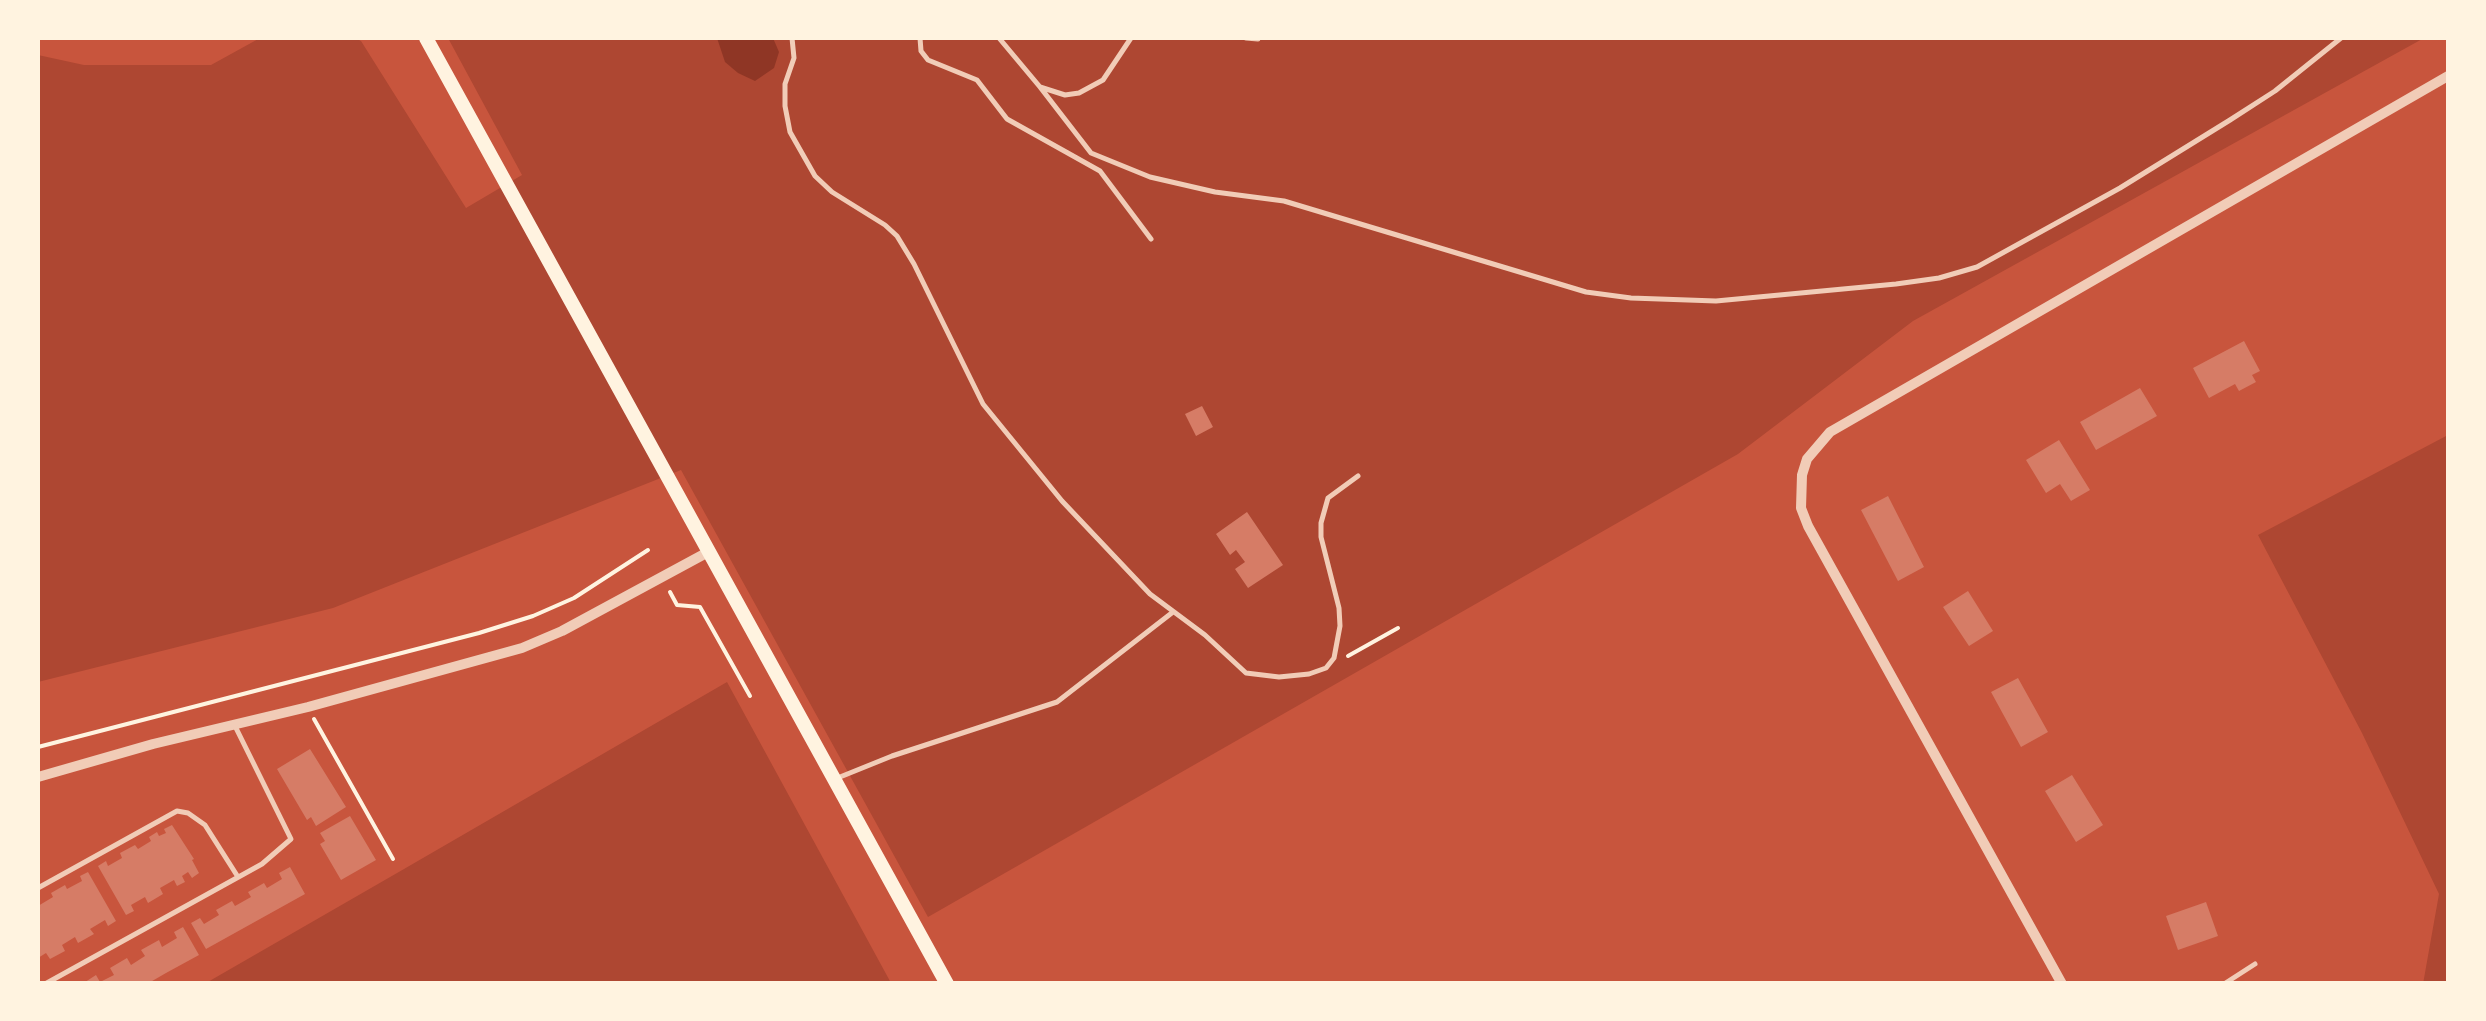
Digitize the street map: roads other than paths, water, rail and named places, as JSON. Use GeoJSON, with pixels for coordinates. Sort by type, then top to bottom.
{"type":"FeatureCollection","features":[{"type":"Feature","properties":{"kind":"main road"},"geometry":{"type":"LineString","coordinates":[[426,38],[947,984]]}},
{"type":"Feature","properties":{"kind":"street"},"geometry":{"type":"LineString","coordinates":[[2062,984],[1808,526],[1801,508],[1802,475],[1807,459],[1830,432],[2448,76]]}},
{"type":"Feature","properties":{"kind":"street"},"geometry":{"type":"LineString","coordinates":[[38,777],[522,648],[562,631],[710,550]]}},
{"type":"Feature","properties":{"kind":"lane"},"geometry":{"type":"LineString","coordinates":[[792,38],[794,58],[785,84],[785,106],[800,155],[832,192],[897,236],[983,404],[1062,501],[1150,594],[1206,635],[1246,673],[1297,676],[1326,668],[1334,658],[1340,626],[1337,590],[1321,537],[1321,523],[1328,498],[1358,476]]}},
{"type":"Feature","properties":{"kind":"lane"},"geometry":{"type":"LineString","coordinates":[[920,38],[921,51],[928,60],[977,80],[1008,119],[1100,170],[1151,238]]}},
{"type":"Feature","properties":{"kind":"lane"},"geometry":{"type":"LineString","coordinates":[[999,38],[1091,153],[1150,177],[1214,192],[1284,201],[1586,292],[1716,301],[1896,284],[1977,267],[2120,188],[2214,130],[2275,91],[2341,38]]}},
{"type":"Feature","properties":{"kind":"lane"},"geometry":{"type":"LineString","coordinates":[[1040,87],[1065,95],[1092,87],[1110,73],[1132,38]]}},
{"type":"Feature","properties":{"kind":"lane"},"geometry":{"type":"LineString","coordinates":[[1246,38],[1258,39]]}},
{"type":"Feature","properties":{"kind":"lane"},"geometry":{"type":"LineString","coordinates":[[835,779],[892,756],[1058,702],[1173,612]]}},
{"type":"Feature","properties":{"kind":"lane"},"geometry":{"type":"LineString","coordinates":[[45,984],[262,864],[291,839],[235,726]]}},
{"type":"Feature","properties":{"kind":"lane"},"geometry":{"type":"LineString","coordinates":[[38,888],[177,811],[188,813],[205,825],[238,877]]}},
{"type":"Feature","properties":{"kind":"lane"},"geometry":{"type":"LineString","coordinates":[[2224,984],[2255,964]]}}]}
